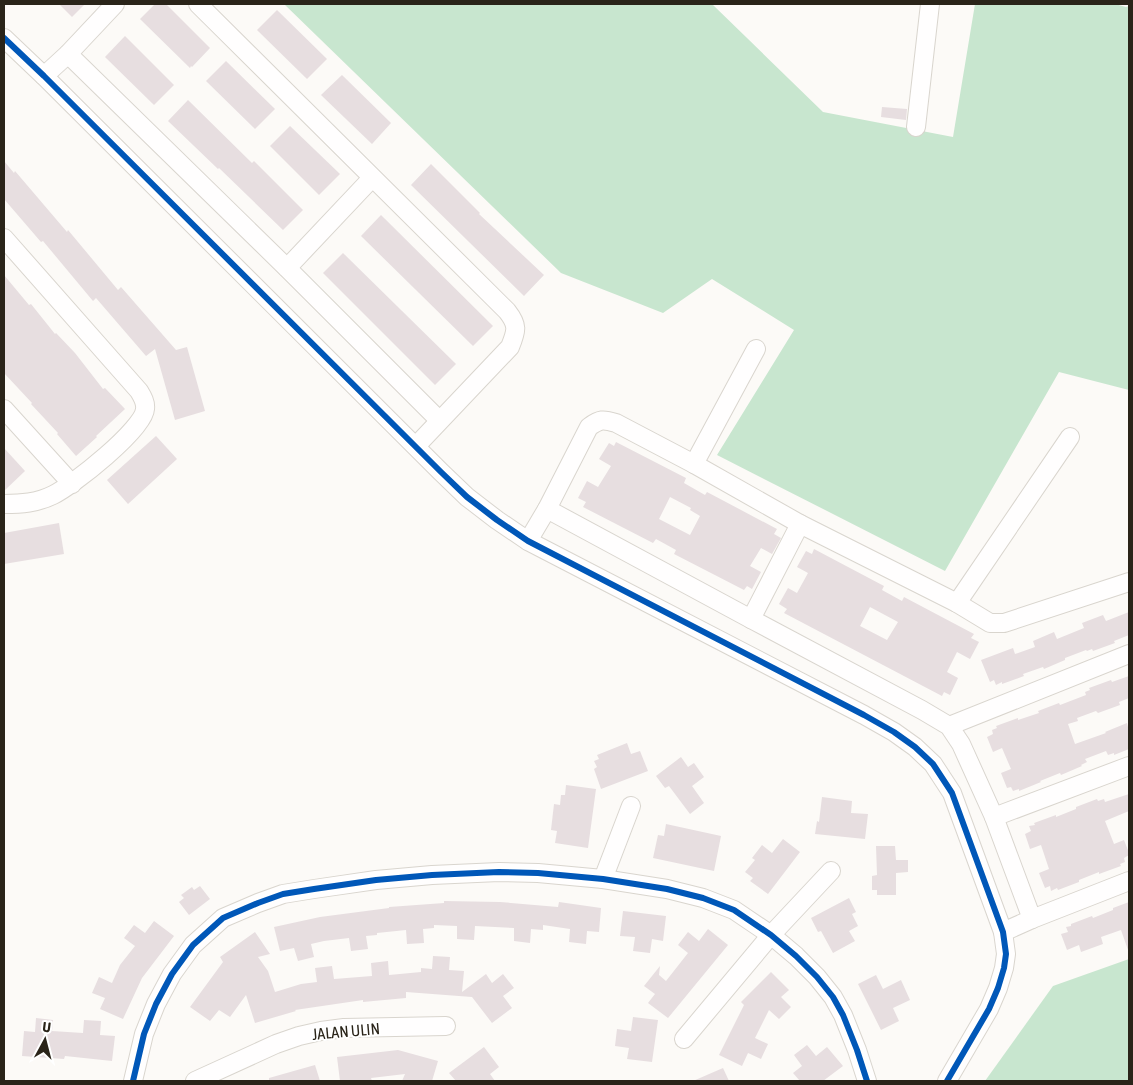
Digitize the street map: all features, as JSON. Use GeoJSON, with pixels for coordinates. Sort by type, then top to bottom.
{"type":"FeatureCollection","features":[{"type":"Feature","properties":{"kind":"street"},"geometry":{"type":"LineString","coordinates":[[44,76],[68,54],[115,4]]}},
{"type":"Feature","properties":{"kind":"street"},"geometry":{"type":"LineString","coordinates":[[198,4],[514,320],[516,328],[510,346],[416,446]]}},
{"type":"Feature","properties":{"kind":"street"},"geometry":{"type":"LineString","coordinates":[[916,127],[930,4]]}},
{"type":"Feature","properties":{"kind":"street"},"geometry":{"type":"LineString","coordinates":[[4,38],[467,497],[496,520],[528,541],[864,715],[894,732],[933,764],[952,793],[1003,932],[1006,954],[998,988],[989,1009],[947,1081]]}},
{"type":"Feature","properties":{"kind":"street"},"geometry":{"type":"LineString","coordinates":[[68,54],[439,420]]}},
{"type":"Feature","properties":{"kind":"street"},"geometry":{"type":"LineString","coordinates":[[287,268],[372,178]]}},
{"type":"Feature","properties":{"kind":"street"},"geometry":{"type":"LineString","coordinates":[[4,238],[121,369],[144,399],[145,408],[143,416],[119,443],[72,484],[36,502],[4,504]]}},
{"type":"Feature","properties":{"kind":"street"},"geometry":{"type":"LineString","coordinates":[[694,464],[756,349]]}},
{"type":"Feature","properties":{"kind":"street"},"geometry":{"type":"LineString","coordinates":[[4,409],[72,484]]}},
{"type":"Feature","properties":{"kind":"street"},"geometry":{"type":"LineString","coordinates":[[528,541],[547,509],[589,427],[598,421],[605,420],[616,423],[694,464],[800,524],[957,603],[990,623],[1004,623],[1129,582]]}},
{"type":"Feature","properties":{"kind":"street"},"geometry":{"type":"LineString","coordinates":[[957,603],[1070,437]]}},
{"type":"Feature","properties":{"kind":"street"},"geometry":{"type":"LineString","coordinates":[[547,509],[949,726],[961,744],[994,817],[1032,919]]}},
{"type":"Feature","properties":{"kind":"street"},"geometry":{"type":"LineString","coordinates":[[750,619],[800,524]]}},
{"type":"Feature","properties":{"kind":"street"},"geometry":{"type":"LineString","coordinates":[[949,726],[1129,654]]}},
{"type":"Feature","properties":{"kind":"street"},"geometry":{"type":"LineString","coordinates":[[994,817],[1129,766]]}},
{"type":"Feature","properties":{"kind":"street"},"geometry":{"type":"LineString","coordinates":[[603,879],[631,806]]}},
{"type":"Feature","properties":{"kind":"street"},"geometry":{"type":"LineString","coordinates":[[684,1039],[771,935],[831,871]]}},
{"type":"Feature","properties":{"kind":"street"},"geometry":{"type":"LineString","coordinates":[[133,1081],[144,1034],[156,1004],[172,974],[193,945],[223,918],[283,894],[314,888],[432,875],[499,872],[603,879],[667,889],[702,898],[734,910],[771,935],[796,956],[817,977],[833,997],[843,1015],[867,1081]]}},
{"type":"Feature","properties":{"kind":"street"},"geometry":{"type":"LineString","coordinates":[[1003,932],[1129,881]]}},
{"type":"Feature","properties":{"kind":"street","name":"JALAN ULIN"},"geometry":{"type":"LineString","coordinates":[[196,1081],[276,1044],[321,1031],[344,1028],[446,1026]]}},
{"type":"Feature","properties":{"kind":"green space"},"geometry":{"type":"Polygon","coordinates":[[[284,4],[712,4],[823,112],[953,137],[975,4],[1115,4],[1129,6],[1129,390],[1059,372],[945,571],[717,455],[794,330],[712,279],[663,313],[561,273],[284,4]]]}},
{"type":"Feature","properties":{"kind":"green space"},"geometry":{"type":"Polygon","coordinates":[[[1129,959],[1129,1081],[985,1081],[1053,986],[1129,959]]]}},
{"type":"Feature","properties":{"kind":"building"},"geometry":{"type":"Polygon","coordinates":[[[59,4],[85,4],[72,17],[59,4]]]}},
{"type":"Feature","properties":{"kind":"building"},"geometry":{"type":"Polygon","coordinates":[[[155,4],[166,4],[210,48],[192,67],[190,68],[140,19],[155,4]]]}},
{"type":"Feature","properties":{"kind":"building"},"geometry":{"type":"Polygon","coordinates":[[[277,10],[327,59],[307,79],[257,30],[277,10]]]}},
{"type":"Feature","properties":{"kind":"building"},"geometry":{"type":"Polygon","coordinates":[[[125,36],[174,85],[154,105],[105,57],[125,36]]]}},
{"type":"Feature","properties":{"kind":"building"},"geometry":{"type":"Polygon","coordinates":[[[226,61],[275,109],[255,129],[206,81],[226,61]]]}},
{"type":"Feature","properties":{"kind":"building"},"geometry":{"type":"Polygon","coordinates":[[[342,75],[391,123],[372,144],[321,95],[342,75]]]}},
{"type":"Feature","properties":{"kind":"building"},"geometry":{"type":"Polygon","coordinates":[[[188,100],[252,163],[254,161],[303,210],[283,230],[168,121],[188,100]]]}},
{"type":"Feature","properties":{"kind":"building"},"geometry":{"type":"Polygon","coordinates":[[[882,107],[907,109],[906,120],[881,117],[882,107]]]}},
{"type":"Feature","properties":{"kind":"building"},"geometry":{"type":"Polygon","coordinates":[[[290,126],[340,174],[319,195],[270,146],[290,126]]]}},
{"type":"Feature","properties":{"kind":"building"},"geometry":{"type":"Polygon","coordinates":[[[4,161],[14,173],[15,171],[67,232],[68,230],[118,290],[121,287],[176,350],[187,347],[205,411],[175,420],[155,349],[146,356],[96,298],[93,301],[43,241],[41,242],[4,199],[4,161]]]}},
{"type":"Feature","properties":{"kind":"building"},"geometry":{"type":"Polygon","coordinates":[[[431,164],[479,214],[544,275],[524,296],[411,185],[431,164]]]}},
{"type":"Feature","properties":{"kind":"building"},"geometry":{"type":"Polygon","coordinates":[[[381,215],[493,326],[473,346],[361,236],[381,215]]]}},
{"type":"Feature","properties":{"kind":"building"},"geometry":{"type":"Polygon","coordinates":[[[343,253],[456,364],[435,385],[323,273],[343,253]]]}},
{"type":"Feature","properties":{"kind":"building"},"geometry":{"type":"Polygon","coordinates":[[[4,275],[55,334],[75,353],[103,389],[105,388],[125,409],[76,456],[4,373],[4,275]]]}},
{"type":"Feature","properties":{"kind":"building"},"geometry":{"type":"Polygon","coordinates":[[[156,436],[177,459],[128,504],[107,480],[156,436]]]}},
{"type":"Feature","properties":{"kind":"building"},"geometry":{"type":"Polygon","coordinates":[[[616,442],[686,478],[684,483],[705,495],[707,492],[777,529],[774,534],[781,538],[772,554],[761,548],[750,566],[761,572],[752,589],[747,586],[744,590],[674,554],[676,550],[656,539],[653,543],[583,507],[586,502],[578,498],[587,481],[598,487],[611,466],[599,459],[609,443],[614,446],[616,442]],[[670,497],[659,519],[690,535],[700,516],[690,510],[691,508],[670,497]]]}},
{"type":"Feature","properties":{"kind":"building"},"geometry":{"type":"Polygon","coordinates":[[[4,448],[25,471],[4,491],[4,448]]]}},
{"type":"Feature","properties":{"kind":"building"},"geometry":{"type":"Polygon","coordinates":[[[59,523],[64,554],[4,564],[4,533],[59,523]]]}},
{"type":"Feature","properties":{"kind":"building"},"geometry":{"type":"Polygon","coordinates":[[[814,549],[884,586],[882,590],[902,601],[904,597],[974,634],[971,638],[979,642],[970,659],[957,652],[947,672],[958,678],[950,695],[944,692],[942,696],[784,613],[787,609],[779,604],[788,588],[797,593],[808,573],[797,567],[806,551],[812,554],[814,549]],[[870,607],[860,626],[887,640],[898,622],[870,607]]]}},
{"type":"Feature","properties":{"kind":"building"},"geometry":{"type":"Polygon","coordinates":[[[1129,612],[1129,635],[1114,641],[1115,643],[1093,651],[1092,649],[1086,650],[1044,669],[1043,667],[1023,674],[1024,676],[1002,684],[1002,682],[996,685],[994,680],[990,682],[981,660],[1013,648],[1015,654],[1035,647],[1033,641],[1054,632],[1057,639],[1084,628],[1082,623],[1103,615],[1106,621],[1129,612]]]}},
{"type":"Feature","properties":{"kind":"building"},"geometry":{"type":"Polygon","coordinates":[[[1129,676],[1129,698],[1119,702],[1120,705],[1098,713],[1096,711],[1077,718],[1078,721],[1068,724],[1075,744],[1127,723],[1129,749],[1114,755],[1114,753],[1108,755],[1106,751],[1085,759],[1087,762],[1082,766],[1061,775],[1060,773],[1019,791],[1019,789],[1013,791],[1011,787],[1007,788],[1001,773],[1011,769],[1002,748],[993,752],[987,737],[993,734],[992,730],[997,728],[996,726],[1039,713],[1038,711],[1086,695],[1085,692],[1090,690],[1089,688],[1129,676]]]}},
{"type":"Feature","properties":{"kind":"building"},"geometry":{"type":"Polygon","coordinates":[[[627,743],[631,754],[640,751],[648,771],[601,789],[594,769],[597,767],[594,761],[599,759],[597,755],[627,743]]]}},
{"type":"Feature","properties":{"kind":"building"},"geometry":{"type":"Polygon","coordinates":[[[681,757],[688,767],[694,763],[704,777],[692,786],[704,803],[690,814],[669,786],[665,788],[656,776],[681,757]]]}},
{"type":"Feature","properties":{"kind":"building"},"geometry":{"type":"Polygon","coordinates":[[[566,785],[596,789],[588,848],[555,843],[557,831],[551,830],[554,804],[560,805],[561,795],[565,795],[566,785]]]}},
{"type":"Feature","properties":{"kind":"building"},"geometry":{"type":"Polygon","coordinates":[[[1129,794],[1129,811],[1105,821],[1114,844],[1124,840],[1129,853],[1124,858],[1125,862],[1120,864],[1121,866],[1099,874],[1099,872],[1058,890],[1057,888],[1051,891],[1050,886],[1045,888],[1039,873],[1049,869],[1041,845],[1030,849],[1025,834],[1031,831],[1029,826],[1056,815],[1056,817],[1097,799],[1098,801],[1104,799],[1105,802],[1129,794]]]}},
{"type":"Feature","properties":{"kind":"building"},"geometry":{"type":"Polygon","coordinates":[[[822,797],[852,801],[851,813],[868,814],[865,839],[815,834],[817,821],[819,822],[822,797]]]}},
{"type":"Feature","properties":{"kind":"building"},"geometry":{"type":"Polygon","coordinates":[[[666,824],[721,836],[714,871],[653,858],[658,835],[664,836],[666,824]]]}},
{"type":"Feature","properties":{"kind":"building"},"geometry":{"type":"Polygon","coordinates":[[[783,839],[800,852],[768,894],[750,881],[753,878],[745,872],[755,860],[752,858],[762,845],[772,853],[783,839]]]}},
{"type":"Feature","properties":{"kind":"building"},"geometry":{"type":"Polygon","coordinates":[[[876,846],[895,846],[896,860],[908,860],[908,872],[896,873],[896,895],[877,895],[877,890],[872,890],[872,876],[877,875],[876,846]]]}},
{"type":"Feature","properties":{"kind":"building"},"geometry":{"type":"Polygon","coordinates":[[[200,886],[210,899],[189,915],[179,902],[184,898],[181,895],[192,887],[194,890],[200,886]]]}},
{"type":"Feature","properties":{"kind":"building"},"geometry":{"type":"Polygon","coordinates":[[[849,898],[856,912],[852,914],[858,926],[849,931],[855,941],[833,953],[821,931],[818,932],[811,918],[849,898]]]}},
{"type":"Feature","properties":{"kind":"building"},"geometry":{"type":"Polygon","coordinates":[[[444,901],[500,902],[558,907],[559,902],[601,908],[599,932],[587,931],[586,944],[569,942],[570,929],[543,925],[543,930],[531,929],[530,943],[514,941],[514,928],[475,926],[474,940],[457,939],[457,926],[434,925],[434,928],[423,929],[424,943],[407,944],[406,930],[377,933],[377,935],[366,936],[368,949],[351,951],[349,938],[324,941],[311,944],[314,957],[298,961],[294,948],[280,951],[274,927],[320,917],[389,907],[444,903],[444,901]]]}},
{"type":"Feature","properties":{"kind":"building"},"geometry":{"type":"Polygon","coordinates":[[[1129,902],[1128,950],[1121,930],[1101,937],[1103,944],[1081,952],[1079,945],[1067,950],[1061,934],[1068,932],[1066,927],[1092,916],[1093,918],[1129,902]]]}},
{"type":"Feature","properties":{"kind":"building"},"geometry":{"type":"Polygon","coordinates":[[[623,911],[666,916],[663,941],[652,939],[650,953],[633,951],[635,937],[620,936],[623,911]]]}},
{"type":"Feature","properties":{"kind":"building"},"geometry":{"type":"Polygon","coordinates":[[[154,921],[174,936],[142,978],[123,1019],[100,1009],[105,998],[92,993],[99,977],[112,983],[120,965],[135,946],[124,938],[134,925],[145,933],[154,921]]]}},
{"type":"Feature","properties":{"kind":"building"},"geometry":{"type":"Polygon","coordinates":[[[708,929],[728,945],[668,1018],[648,1003],[655,994],[644,986],[660,966],[659,975],[666,981],[688,953],[678,945],[688,932],[699,941],[708,929]]]}},
{"type":"Feature","properties":{"kind":"building"},"geometry":{"type":"Polygon","coordinates":[[[255,932],[270,954],[258,957],[268,971],[275,992],[301,984],[317,982],[315,968],[332,966],[334,979],[372,976],[371,963],[388,961],[389,975],[421,972],[421,968],[432,969],[433,956],[450,957],[449,970],[464,971],[462,992],[486,974],[492,983],[503,974],[514,988],[503,996],[512,1008],[492,1023],[472,997],[406,992],[406,998],[363,1002],[363,1000],[295,1010],[255,1023],[246,995],[230,1017],[219,1010],[210,1021],[190,1007],[223,962],[220,957],[255,932]]]}},
{"type":"Feature","properties":{"kind":"building"},"geometry":{"type":"Polygon","coordinates":[[[771,972],[789,990],[781,997],[791,1007],[779,1019],[769,1010],[755,1038],[768,1044],[761,1059],[748,1053],[742,1066],[719,1055],[744,1005],[741,1002],[771,972]]]}},
{"type":"Feature","properties":{"kind":"building"},"geometry":{"type":"Polygon","coordinates":[[[876,975],[883,989],[901,980],[910,1000],[893,1008],[899,1021],[881,1030],[858,984],[876,975]]]}},
{"type":"Feature","properties":{"kind":"building"},"geometry":{"type":"Polygon","coordinates":[[[633,1017],[658,1020],[652,1062],[627,1059],[629,1048],[615,1046],[617,1029],[631,1031],[633,1017]]]}},
{"type":"Feature","properties":{"kind":"building"},"geometry":{"type":"Polygon","coordinates":[[[36,1018],[53,1020],[52,1031],[83,1033],[84,1020],[101,1021],[100,1035],[115,1036],[112,1061],[65,1056],[64,1059],[22,1056],[24,1031],[35,1032],[36,1018]]]}},
{"type":"Feature","properties":{"kind":"building"},"geometry":{"type":"Polygon","coordinates":[[[807,1045],[816,1056],[827,1047],[843,1066],[823,1081],[800,1081],[793,1073],[802,1066],[794,1055],[807,1045]]]}},
{"type":"Feature","properties":{"kind":"building"},"geometry":{"type":"Polygon","coordinates":[[[484,1047],[499,1067],[490,1074],[495,1081],[456,1081],[449,1073],[484,1047]]]}},
{"type":"Feature","properties":{"kind":"building"},"geometry":{"type":"Polygon","coordinates":[[[398,1050],[438,1061],[432,1081],[402,1081],[405,1074],[371,1078],[372,1081],[340,1081],[337,1057],[398,1050]]]}},
{"type":"Feature","properties":{"kind":"building"},"geometry":{"type":"Polygon","coordinates":[[[315,1065],[320,1081],[269,1081],[269,1078],[315,1065]]]}},
{"type":"Feature","properties":{"kind":"building"},"geometry":{"type":"Polygon","coordinates":[[[723,1068],[729,1081],[693,1081],[723,1068]]]}},
{"type":"Feature","properties":{"kind":"cycle path"},"geometry":{"type":"LineString","coordinates":[[4,38],[467,497],[528,541],[894,732],[915,747],[933,764],[952,793],[1003,932],[1006,954],[998,988],[989,1009],[947,1081]]}},
{"type":"Feature","properties":{"kind":"cycle path"},"geometry":{"type":"LineString","coordinates":[[133,1081],[144,1034],[156,1004],[172,974],[193,945],[223,918],[283,894],[376,880],[499,872],[538,873],[603,879],[667,889],[703,898],[734,910],[771,935],[796,956],[817,977],[833,997],[843,1015],[867,1081]]}}]}
